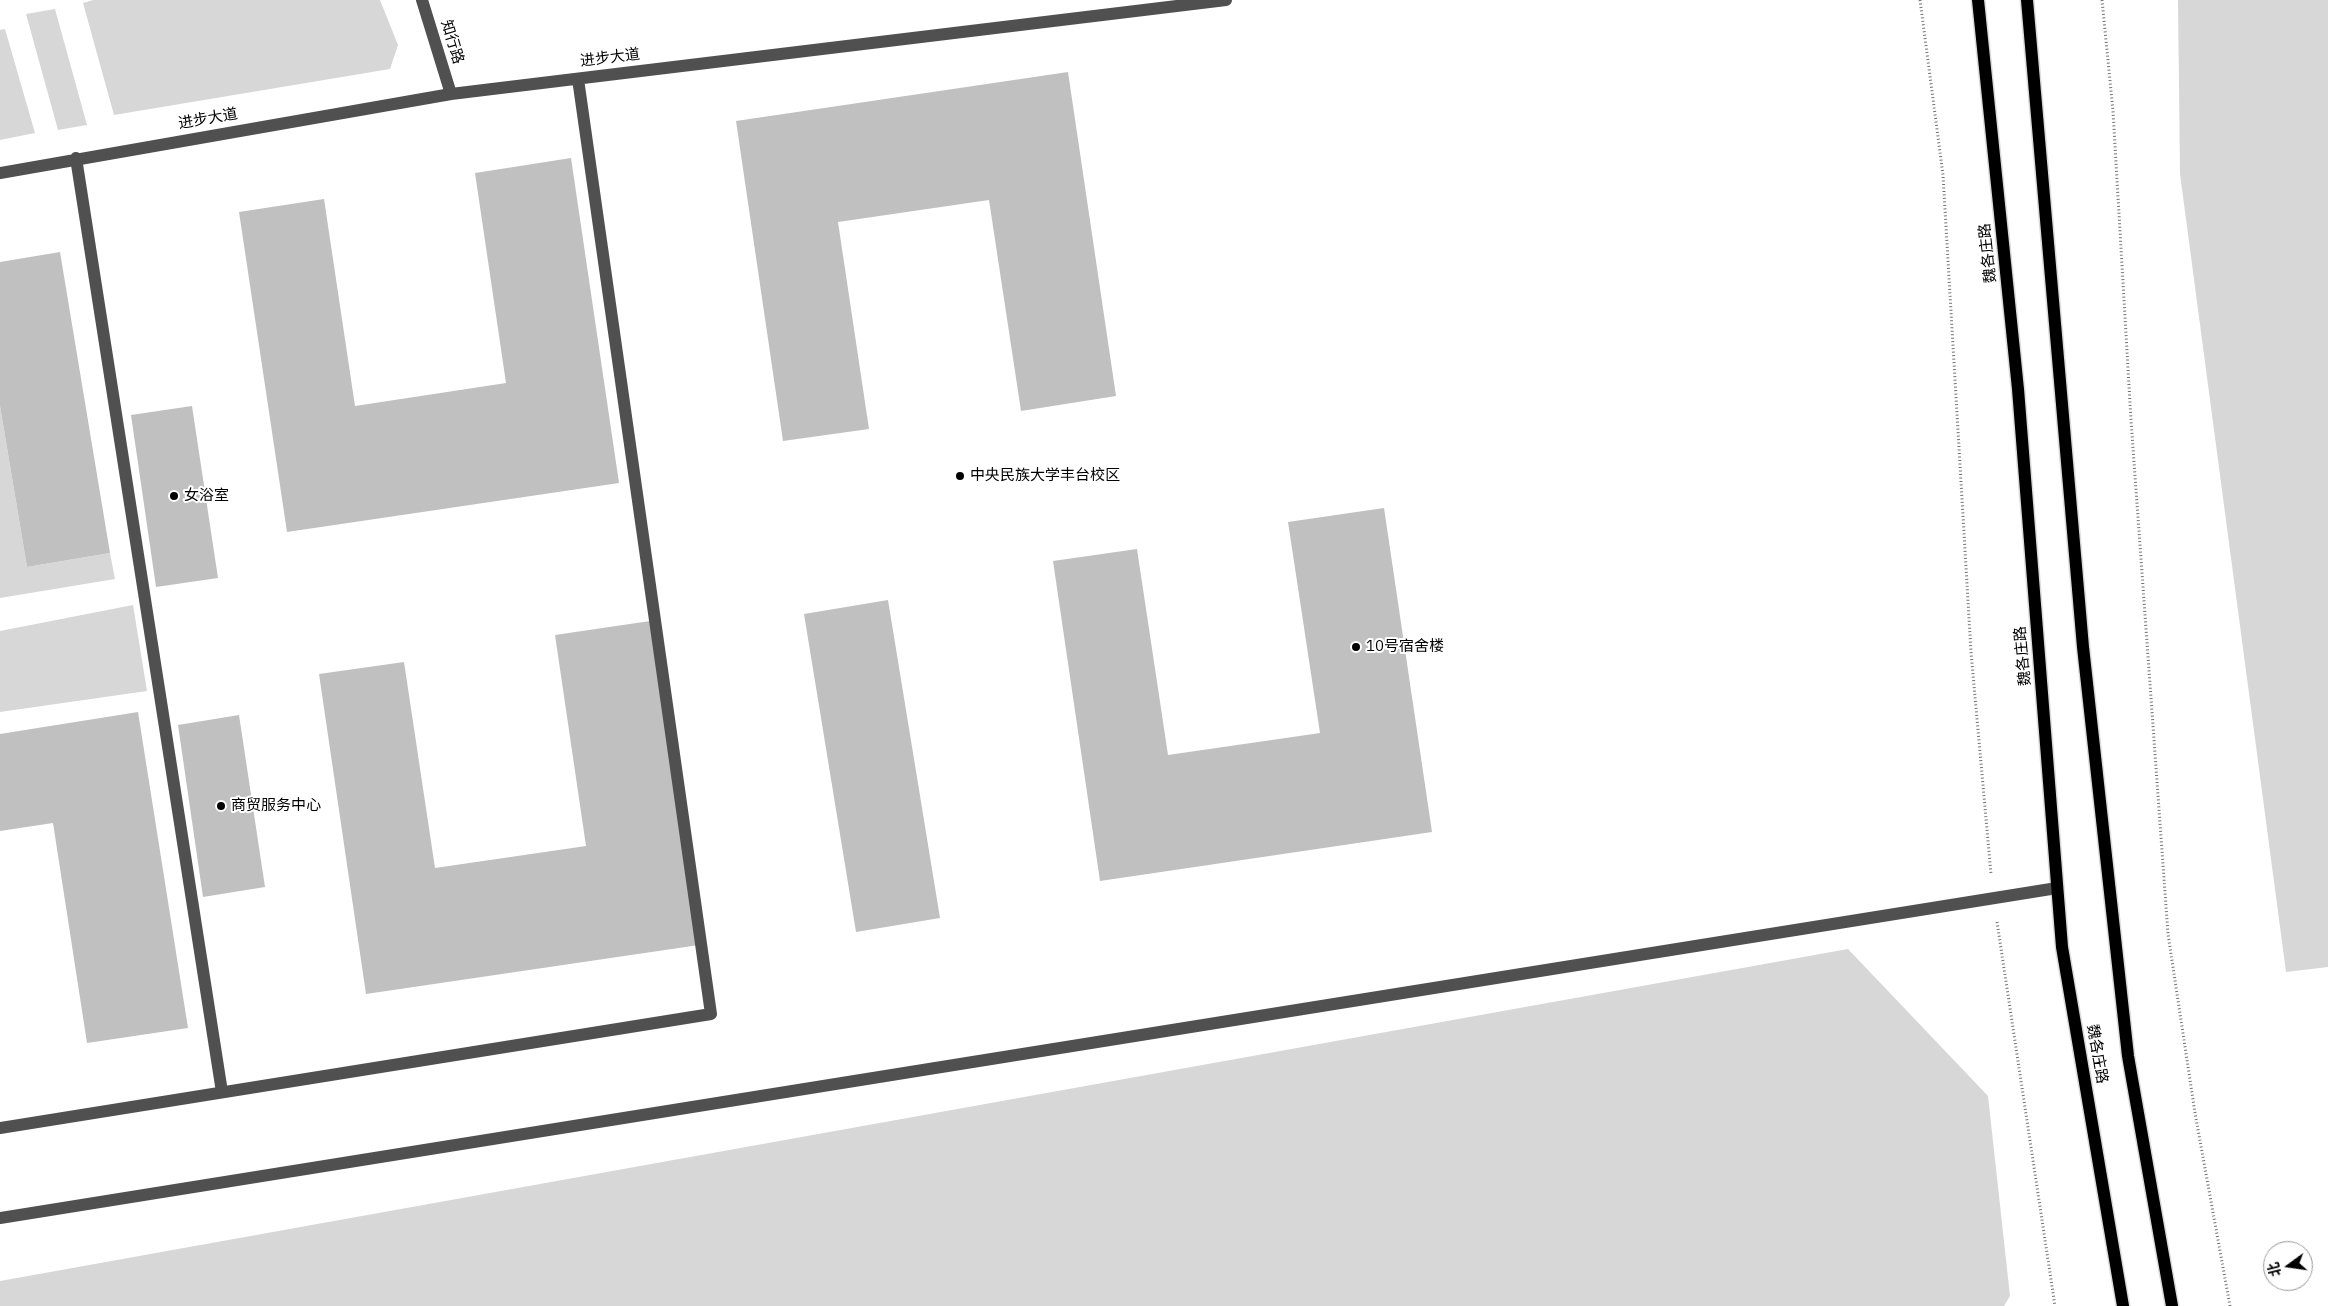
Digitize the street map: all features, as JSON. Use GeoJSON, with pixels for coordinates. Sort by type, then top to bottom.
{"type":"FeatureCollection","features":[{"type":"Feature","properties":{"kind":"main road","name":"魏各庄路"},"geometry":{"type":"LineString","coordinates":[[1978,0],[2018,389],[2062,947],[2123,1306]]}},
{"type":"Feature","properties":{"kind":"main road","name":"魏各庄路"},"geometry":{"type":"LineString","coordinates":[[2027,0],[2083,647],[2105,849],[2128,1056],[2172,1306]]}},
{"type":"Feature","properties":{"kind":"street","name":"知行路"},"geometry":{"type":"LineString","coordinates":[[422,0],[451,94]]}},
{"type":"Feature","properties":{"kind":"street","name":"进步大道"},"geometry":{"type":"LineString","coordinates":[[0,172],[451,94],[1226,0]]}},
{"type":"Feature","properties":{"kind":"street"},"geometry":{"type":"LineString","coordinates":[[0,1128],[711,1014],[578,79]]}},
{"type":"Feature","properties":{"kind":"street"},"geometry":{"type":"LineString","coordinates":[[76,158],[222,1092]]}},
{"type":"Feature","properties":{"kind":"street"},"geometry":{"type":"LineString","coordinates":[[0,1218],[2057,888]]}},
{"type":"Feature","properties":{"kind":"path"},"geometry":{"type":"LineString","coordinates":[[1920,0],[1943,175],[1971,652],[1994,898],[2055,1306]]}},
{"type":"Feature","properties":{"kind":"path"},"geometry":{"type":"LineString","coordinates":[[2102,0],[2113,111],[2131,420],[2168,934],[2195,1112],[2230,1306]]}},
{"type":"Feature","properties":{"kind":"shaded area"},"geometry":{"type":"Polygon","coordinates":[[[93,0],[380,0],[398,45],[390,69],[114,115],[83,3],[93,0]]]}},
{"type":"Feature","properties":{"kind":"shaded area"},"geometry":{"type":"Polygon","coordinates":[[[2178,0],[2328,0],[2328,967],[2286,972],[2180,174],[2178,0]]]}},
{"type":"Feature","properties":{"kind":"shaded area"},"geometry":{"type":"Polygon","coordinates":[[[55,9],[87,125],[58,130],[26,14],[55,9]]]}},
{"type":"Feature","properties":{"kind":"shaded area"},"geometry":{"type":"Polygon","coordinates":[[[5,29],[35,133],[0,140],[0,30],[5,29]]]}},
{"type":"Feature","properties":{"kind":"shaded area"},"geometry":{"type":"Polygon","coordinates":[[[0,406],[27,567],[110,553],[115,579],[0,598],[0,406]]]}},
{"type":"Feature","properties":{"kind":"shaded area"},"geometry":{"type":"Polygon","coordinates":[[[133,605],[147,691],[0,712],[0,631],[133,605]]]}},
{"type":"Feature","properties":{"kind":"shaded area"},"geometry":{"type":"Polygon","coordinates":[[[1848,949],[1988,1096],[2010,1296],[2004,1306],[0,1306],[0,1281],[1848,949]]]}},
{"type":"Feature","properties":{"kind":"building"},"geometry":{"type":"Polygon","coordinates":[[[1068,72],[1116,396],[1021,411],[989,200],[838,222],[869,429],[783,441],[736,121],[1068,72]]]}},
{"type":"Feature","properties":{"kind":"building"},"geometry":{"type":"Polygon","coordinates":[[[571,158],[619,483],[287,532],[239,212],[324,199],[355,406],[506,383],[475,173],[571,158]]]}},
{"type":"Feature","properties":{"kind":"building"},"geometry":{"type":"Polygon","coordinates":[[[60,252],[110,553],[27,567],[0,406],[0,262],[60,252]]]}},
{"type":"Feature","properties":{"kind":"building","name":"女浴室"},"geometry":{"type":"Polygon","coordinates":[[[192,406],[218,578],[156,587],[131,415],[192,406]]]}},
{"type":"Feature","properties":{"kind":"building","name":"10号宿舍楼"},"geometry":{"type":"Polygon","coordinates":[[[1384,508],[1432,832],[1100,881],[1053,561],[1137,549],[1168,755],[1320,733],[1288,522],[1384,508]]]}},
{"type":"Feature","properties":{"kind":"building"},"geometry":{"type":"Polygon","coordinates":[[[888,600],[940,918],[856,932],[804,614],[888,600]]]}},
{"type":"Feature","properties":{"kind":"building"},"geometry":{"type":"Polygon","coordinates":[[[650,621],[699,945],[366,994],[319,674],[404,662],[435,868],[586,846],[555,635],[650,621]]]}},
{"type":"Feature","properties":{"kind":"building"},"geometry":{"type":"Polygon","coordinates":[[[138,712],[188,1028],[87,1043],[53,823],[0,831],[0,734],[138,712]]]}},
{"type":"Feature","properties":{"kind":"building","name":"商贸服务中心"},"geometry":{"type":"Polygon","coordinates":[[[239,715],[265,887],[203,897],[178,725],[239,715]]]}},
{"type":"Feature","properties":{"kind":"place","name":"中央民族大学丰台校区"},"geometry":{"type":"Point","coordinates":[960,476]}},
{"type":"Feature","properties":{"kind":"place","name":"女浴室"},"geometry":{"type":"Point","coordinates":[174,496]}},
{"type":"Feature","properties":{"kind":"place","name":"10号宿舍楼"},"geometry":{"type":"Point","coordinates":[1356,647]}},
{"type":"Feature","properties":{"kind":"place","name":"商贸服务中心"},"geometry":{"type":"Point","coordinates":[221,806]}}]}
